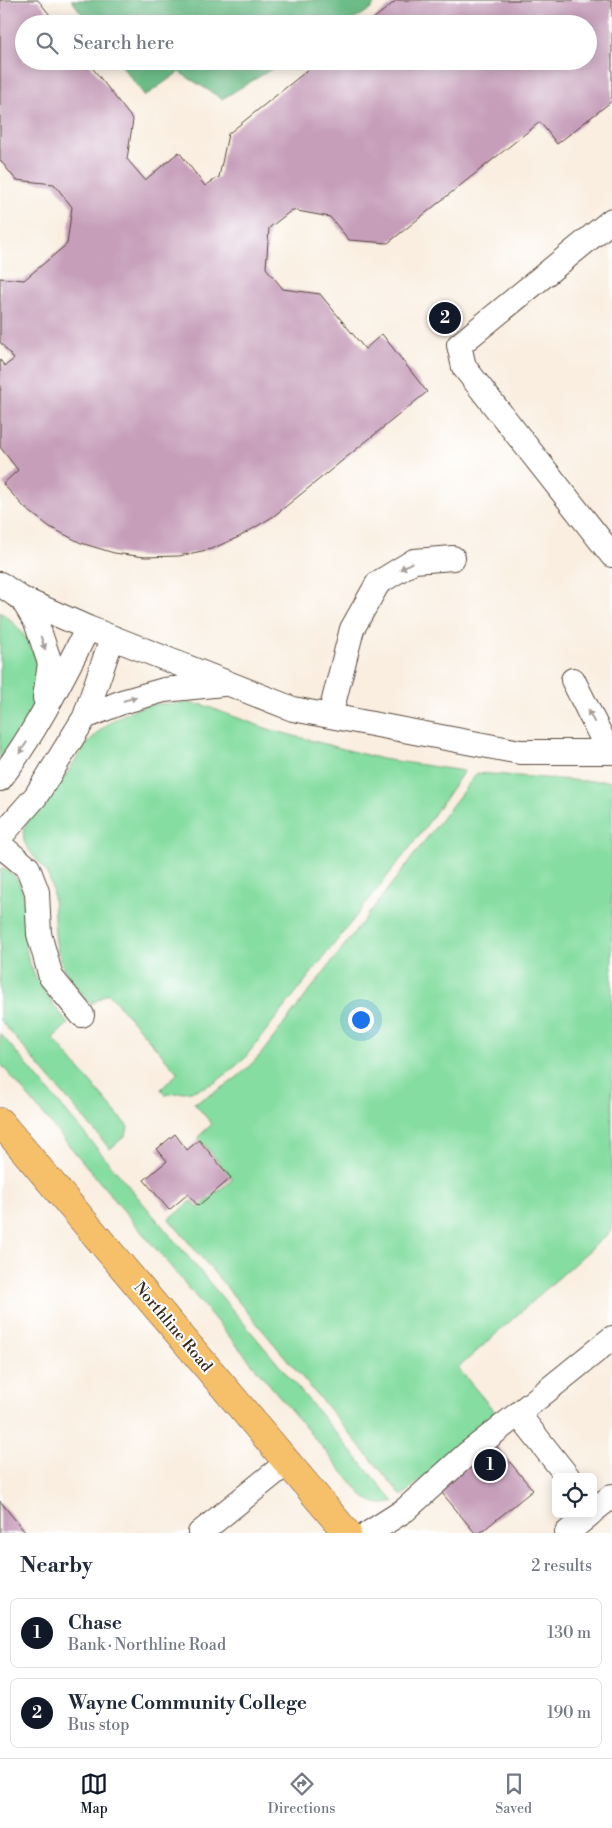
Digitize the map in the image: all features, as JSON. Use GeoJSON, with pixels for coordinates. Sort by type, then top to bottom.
{"type":"FeatureCollection","features":[{"type":"Feature","properties":{"kind":"main road","name":"Northline Road"},"geometry":{"type":"LineString","coordinates":[[0,1122],[347,1533]]}},
{"type":"Feature","properties":{"kind":"lane"},"geometry":{"type":"LineString","coordinates":[[612,220],[459,345],[464,367],[612,555]]}},
{"type":"Feature","properties":{"kind":"lane"},"geometry":{"type":"LineString","coordinates":[[330,716],[352,628],[378,583],[414,561],[453,558]]}},
{"type":"Feature","properties":{"kind":"lane"},"geometry":{"type":"LineString","coordinates":[[0,584],[22,599],[88,628],[293,709],[520,752],[610,752],[573,680]]}},
{"type":"Feature","properties":{"kind":"lane"},"geometry":{"type":"LineString","coordinates":[[22,599],[36,622],[50,663],[43,712]]}},
{"type":"Feature","properties":{"kind":"lane"},"geometry":{"type":"LineString","coordinates":[[0,779],[22,749],[88,628]]}},
{"type":"Feature","properties":{"kind":"lane"},"geometry":{"type":"LineString","coordinates":[[0,837],[36,796],[85,717],[112,638]]}},
{"type":"Feature","properties":{"kind":"lane"},"geometry":{"type":"LineString","coordinates":[[85,717],[122,702],[164,690],[227,683]]}},
{"type":"Feature","properties":{"kind":"lane"},"geometry":{"type":"LineString","coordinates":[[0,845],[28,868],[37,892],[39,934],[51,977],[82,1015]]}},
{"type":"Feature","properties":{"kind":"lane"},"geometry":{"type":"LineString","coordinates":[[369,1533],[405,1510],[467,1454],[612,1338]]}},
{"type":"Feature","properties":{"kind":"lane"},"geometry":{"type":"LineString","coordinates":[[518,1414],[565,1473]]}},
{"type":"Feature","properties":{"kind":"lane"},"geometry":{"type":"LineString","coordinates":[[200,1533],[288,1462]]}},
{"type":"Feature","properties":{"kind":"lane"},"geometry":{"type":"LineString","coordinates":[[567,1533],[585,1518]]}},
{"type":"Feature","properties":{"kind":"green space"},"geometry":{"type":"Polygon","coordinates":[[[71,0],[376,0],[371,9],[361,15],[83,15],[71,0]]]}},
{"type":"Feature","properties":{"kind":"green space"},"geometry":{"type":"Polygon","coordinates":[[[125,70],[270,70],[222,99],[179,72],[145,96],[125,70]]]}},
{"type":"Feature","properties":{"kind":"green space"},"geometry":{"type":"Polygon","coordinates":[[[0,612],[15,624],[27,640],[38,673],[38,688],[34,703],[20,732],[0,759],[0,612]]]}},
{"type":"Feature","properties":{"kind":"green space"},"geometry":{"type":"Polygon","coordinates":[[[184,703],[203,705],[268,729],[382,759],[464,771],[419,836],[243,1060],[216,1082],[196,1090],[165,1095],[161,1089],[178,1073],[108,993],[93,1003],[89,1003],[66,972],[58,953],[56,942],[51,882],[46,872],[28,849],[23,836],[29,819],[57,788],[86,745],[101,730],[117,718],[136,709],[155,704],[184,703]]]}},
{"type":"Feature","properties":{"kind":"green space"},"geometry":{"type":"Polygon","coordinates":[[[477,773],[585,781],[612,781],[612,1230],[458,1368],[495,1412],[402,1496],[169,1219],[192,1201],[198,1208],[233,1179],[198,1137],[212,1124],[194,1103],[230,1082],[261,1054],[477,773]]]}},
{"type":"Feature","properties":{"kind":"green space"},"geometry":{"type":"Polygon","coordinates":[[[0,869],[10,872],[17,879],[21,887],[24,897],[25,938],[29,962],[43,990],[68,1024],[53,1038],[128,1127],[126,1135],[110,1149],[0,1020],[0,869]]]}},
{"type":"Feature","properties":{"kind":"green space"},"geometry":{"type":"Polygon","coordinates":[[[0,1033],[394,1502],[378,1504],[363,1496],[0,1063],[0,1033]]]}},
{"type":"Feature","properties":{"kind":"building"},"geometry":{"type":"Polygon","coordinates":[[[0,0],[38,0],[50,15],[15,15],[15,70],[94,70],[133,120],[127,159],[145,180],[179,152],[205,186],[219,177],[228,134],[308,70],[597,70],[597,15],[378,15],[397,0],[612,0],[612,101],[557,144],[540,122],[388,243],[349,240],[330,217],[292,210],[269,228],[266,268],[283,289],[320,294],[365,349],[382,334],[427,392],[274,516],[239,537],[211,549],[179,556],[145,557],[114,553],[81,543],[50,527],[25,508],[3,484],[18,470],[0,447],[0,360],[5,366],[14,359],[0,342],[0,278],[24,280],[67,244],[72,207],[54,184],[16,180],[0,160],[0,0]]]}},
{"type":"Feature","properties":{"kind":"building"},"geometry":{"type":"Polygon","coordinates":[[[175,1134],[187,1150],[199,1140],[231,1178],[198,1206],[188,1194],[169,1210],[144,1180],[167,1161],[157,1149],[175,1134]]]}},
{"type":"Feature","properties":{"kind":"building"},"geometry":{"type":"Polygon","coordinates":[[[494,1443],[533,1490],[480,1533],[475,1533],[438,1488],[494,1443]]]}},
{"type":"Feature","properties":{"kind":"building"},"geometry":{"type":"Polygon","coordinates":[[[0,1501],[25,1532],[24,1533],[0,1533],[0,1501]]]}},
{"type":"Feature","properties":{"kind":"place","name":"Wayne Community College"},"geometry":{"type":"Point","coordinates":[445,318]}},
{"type":"Feature","properties":{"kind":"place","name":"Chase"},"geometry":{"type":"Point","coordinates":[490,1465]}}]}
